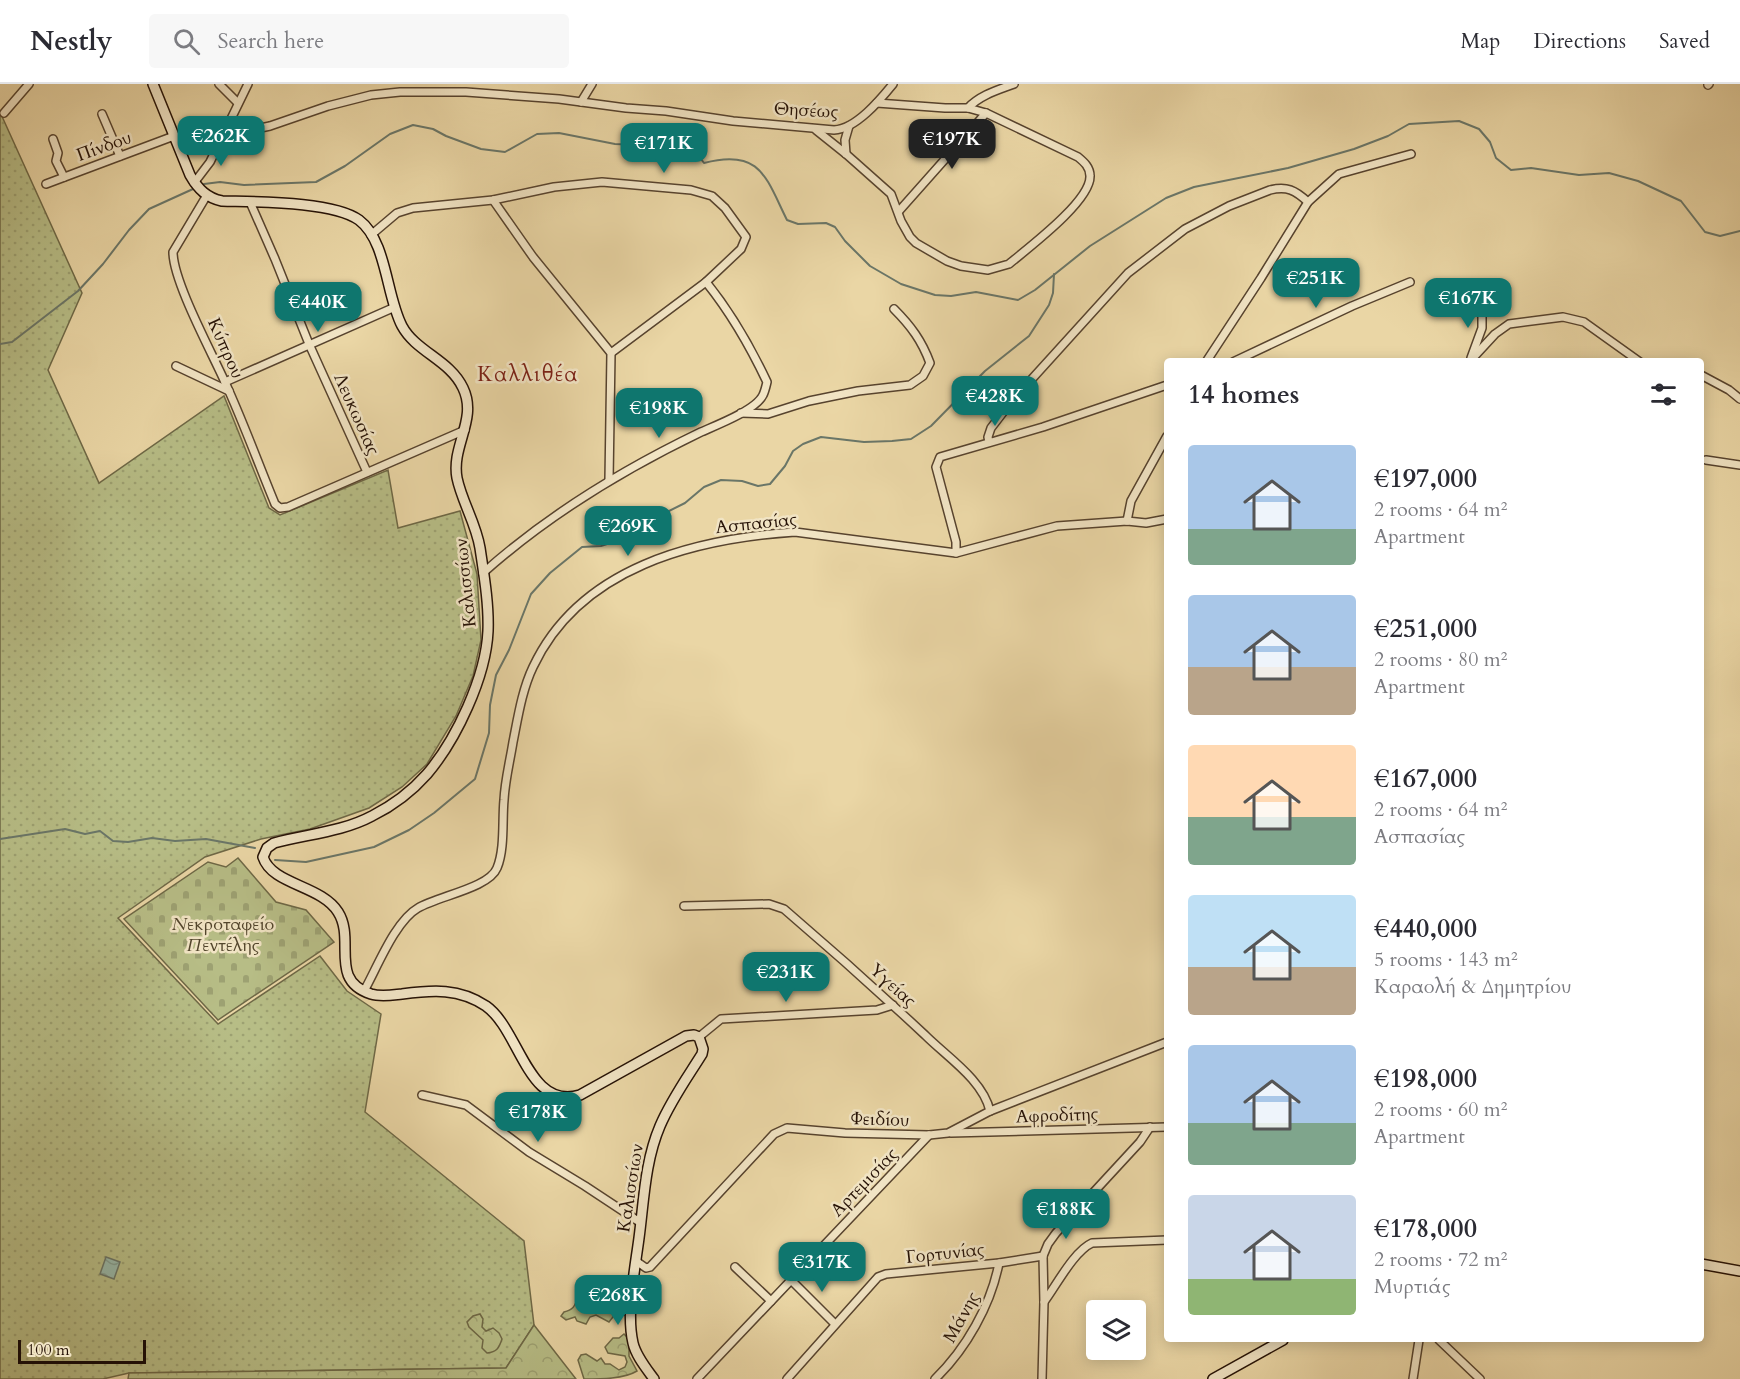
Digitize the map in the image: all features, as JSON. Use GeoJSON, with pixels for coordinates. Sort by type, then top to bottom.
{"type":"FeatureCollection","features":[{"type":"Feature","properties":{"kind":"main road"},"geometry":{"type":"LineString","coordinates":[[153,84],[194,183],[207,195],[222,201],[302,206],[335,211],[357,219],[372,235]]}},
{"type":"Feature","properties":{"kind":"main road","name":"Καλισσίων"},"geometry":{"type":"LineString","coordinates":[[364,991],[348,976],[345,964],[345,932],[340,914],[321,895],[270,869],[264,861],[264,852],[276,843],[330,831],[372,816],[406,793],[428,772],[441,755],[464,713],[478,676],[488,632],[477,533],[456,472],[457,456],[465,430],[468,406],[461,384],[448,368],[410,337],[401,326],[372,235]]}},
{"type":"Feature","properties":{"kind":"main road"},"geometry":{"type":"LineString","coordinates":[[364,991],[382,996],[449,991],[474,999],[487,1007],[505,1026],[541,1087],[558,1097],[569,1098],[580,1095],[686,1036],[699,1037]]}},
{"type":"Feature","properties":{"kind":"main road","name":"Καλισσίων"},"geometry":{"type":"LineString","coordinates":[[654,1379],[639,1358],[633,1344],[632,1314],[645,1179],[653,1145],[669,1106],[702,1054],[703,1049],[699,1037]]}},
{"type":"Feature","properties":{"kind":"main road"},"geometry":{"type":"LineString","coordinates":[[1704,1265],[1740,1271]]}},
{"type":"Feature","properties":{"kind":"main road"},"geometry":{"type":"LineString","coordinates":[[1213,1379],[1279,1342]]}},
{"type":"Feature","properties":{"kind":"street"},"geometry":{"type":"LineString","coordinates":[[3,113],[29,84]]}},
{"type":"Feature","properties":{"kind":"street"},"geometry":{"type":"LineString","coordinates":[[219,84],[238,103]]}},
{"type":"Feature","properties":{"kind":"street"},"geometry":{"type":"LineString","coordinates":[[194,183],[210,162],[248,84]]}},
{"type":"Feature","properties":{"kind":"street"},"geometry":{"type":"LineString","coordinates":[[581,102],[592,84]]}},
{"type":"Feature","properties":{"kind":"street","name":"Θησέως"},"geometry":{"type":"LineString","coordinates":[[222,136],[270,126],[328,106],[400,92],[466,92],[841,130],[877,103],[893,84]]}},
{"type":"Feature","properties":{"kind":"street"},"geometry":{"type":"LineString","coordinates":[[968,108],[988,93],[1014,84]]}},
{"type":"Feature","properties":{"kind":"street"},"geometry":{"type":"LineString","coordinates":[[815,129],[891,194],[901,221],[916,243],[946,261],[979,270],[999,268],[1010,264],[1065,217],[1088,186],[1090,174],[1085,163],[1056,145],[986,113],[968,108],[877,103]]}},
{"type":"Feature","properties":{"kind":"street"},"geometry":{"type":"LineString","coordinates":[[899,211],[986,113]]}},
{"type":"Feature","properties":{"kind":"street"},"geometry":{"type":"LineString","coordinates":[[102,114],[120,156]]}},
{"type":"Feature","properties":{"kind":"street"},"geometry":{"type":"LineString","coordinates":[[846,154],[845,140],[849,126]]}},
{"type":"Feature","properties":{"kind":"street","name":"Πίνδου"},"geometry":{"type":"LineString","coordinates":[[46,184],[174,136]]}},
{"type":"Feature","properties":{"kind":"street"},"geometry":{"type":"LineString","coordinates":[[52,139],[58,153],[56,161],[64,177]]}},
{"type":"Feature","properties":{"kind":"street"},"geometry":{"type":"LineString","coordinates":[[1209,358],[1308,202],[1339,174],[1411,154]]}},
{"type":"Feature","properties":{"kind":"street"},"geometry":{"type":"LineString","coordinates":[[372,235],[397,213],[413,208],[493,200],[554,187],[602,182],[691,190],[712,196],[733,217],[746,237],[741,249],[706,282],[611,353]]}},
{"type":"Feature","properties":{"kind":"street"},"geometry":{"type":"LineString","coordinates":[[989,442],[991,428],[1011,402],[1128,273],[1159,248],[1207,216],[1270,190],[1290,189],[1308,202]]}},
{"type":"Feature","properties":{"kind":"street","name":"Κύπρου"},"geometry":{"type":"LineString","coordinates":[[207,195],[173,252],[173,260],[186,296],[229,391],[275,504],[280,508],[288,507],[367,472]]}},
{"type":"Feature","properties":{"kind":"street"},"geometry":{"type":"LineString","coordinates":[[493,200],[533,257],[611,353],[609,480]]}},
{"type":"Feature","properties":{"kind":"street","name":"Λευκωσίας"},"geometry":{"type":"LineString","coordinates":[[250,202],[309,344],[367,472]]}},
{"type":"Feature","properties":{"kind":"street"},"geometry":{"type":"LineString","coordinates":[[483,573],[528,534],[609,480],[638,463],[741,413],[763,396],[767,381],[733,318],[706,282]]}},
{"type":"Feature","properties":{"kind":"street"},"geometry":{"type":"LineString","coordinates":[[1242,358],[1352,306],[1410,282]]}},
{"type":"Feature","properties":{"kind":"street"},"geometry":{"type":"LineString","coordinates":[[1471,358],[1482,328],[1482,300]]}},
{"type":"Feature","properties":{"kind":"street"},"geometry":{"type":"LineString","coordinates":[[225,382],[395,307]]}},
{"type":"Feature","properties":{"kind":"street"},"geometry":{"type":"LineString","coordinates":[[741,413],[768,414],[809,401],[910,384],[923,376],[930,363],[923,345],[911,326],[894,309]]}},
{"type":"Feature","properties":{"kind":"street"},"geometry":{"type":"LineString","coordinates":[[1473,358],[1495,334],[1509,324],[1563,316],[1584,322],[1634,358]]}},
{"type":"Feature","properties":{"kind":"street"},"geometry":{"type":"LineString","coordinates":[[176,366],[229,391]]}},
{"type":"Feature","properties":{"kind":"street"},"geometry":{"type":"LineString","coordinates":[[1704,377],[1729,390],[1740,399]]}},
{"type":"Feature","properties":{"kind":"street"},"geometry":{"type":"LineString","coordinates":[[956,553],[956,542],[936,467],[940,458],[1065,420],[1164,386]]}},
{"type":"Feature","properties":{"kind":"street"},"geometry":{"type":"LineString","coordinates":[[367,472],[465,430]]}},
{"type":"Feature","properties":{"kind":"street"},"geometry":{"type":"LineString","coordinates":[[1127,521],[1131,501],[1164,441]]}},
{"type":"Feature","properties":{"kind":"street"},"geometry":{"type":"LineString","coordinates":[[1706,460],[1740,465]]}},
{"type":"Feature","properties":{"kind":"street","name":"Ασπασίας"},"geometry":{"type":"LineString","coordinates":[[364,991],[395,935],[416,908],[479,885],[492,877],[501,855],[504,796],[518,719],[533,667],[561,624],[597,591],[620,575],[668,554],[704,544],[768,533],[795,532],[956,553],[1057,526],[1127,521],[1146,523],[1164,520]]}},
{"type":"Feature","properties":{"kind":"street","name":"Υγείας"},"geometry":{"type":"LineString","coordinates":[[684,906],[769,904],[784,909],[893,1005],[972,1080],[987,1100],[990,1112]]}},
{"type":"Feature","properties":{"kind":"street"},"geometry":{"type":"LineString","coordinates":[[699,1037],[721,1019],[877,1010],[893,1005]]}},
{"type":"Feature","properties":{"kind":"street","name":"Φειδίου"},"geometry":{"type":"LineString","coordinates":[[636,1261],[646,1268],[650,1267],[766,1142],[780,1130],[787,1128],[845,1133],[929,1135],[948,1133],[990,1112],[1164,1043]]}},
{"type":"Feature","properties":{"kind":"street"},"geometry":{"type":"LineString","coordinates":[[422,1095],[466,1106],[529,1152],[585,1185],[641,1223]]}},
{"type":"Feature","properties":{"kind":"street","name":"Αφροδίτης"},"geometry":{"type":"LineString","coordinates":[[948,1133],[1164,1126]]}},
{"type":"Feature","properties":{"kind":"street"},"geometry":{"type":"LineString","coordinates":[[1042,1379],[1043,1256],[1047,1244],[1140,1142],[1150,1127]]}},
{"type":"Feature","properties":{"kind":"street","name":"Αρτεμισίας"},"geometry":{"type":"LineString","coordinates":[[697,1379],[929,1135]]}},
{"type":"Feature","properties":{"kind":"street"},"geometry":{"type":"LineString","coordinates":[[1044,1302],[1087,1246],[1164,1240]]}},
{"type":"Feature","properties":{"kind":"street","name":"Γορτυνίας"},"geometry":{"type":"LineString","coordinates":[[787,1379],[878,1277],[886,1274],[999,1263],[1043,1256]]}},
{"type":"Feature","properties":{"kind":"street","name":"Μάνης"},"geometry":{"type":"LineString","coordinates":[[935,1379],[957,1355],[990,1297],[999,1263]]}},
{"type":"Feature","properties":{"kind":"street"},"geometry":{"type":"LineString","coordinates":[[735,1267],[771,1301]]}},
{"type":"Feature","properties":{"kind":"street"},"geometry":{"type":"LineString","coordinates":[[791,1280],[836,1324]]}},
{"type":"Feature","properties":{"kind":"street"},"geometry":{"type":"LineString","coordinates":[[1413,1379],[1419,1342]]}},
{"type":"Feature","properties":{"kind":"street"},"geometry":{"type":"LineString","coordinates":[[1441,1342],[1480,1379]]}},
{"type":"Feature","properties":{"kind":"green space"},"geometry":{"type":"Polygon","coordinates":[[[0,112],[82,293],[48,370],[99,483],[224,396],[269,508],[280,515],[388,470],[398,528],[460,511],[477,574],[481,640],[473,676],[456,716],[427,764],[402,787],[369,808],[310,829],[261,839],[205,857],[118,918],[218,1024],[320,956],[347,991],[381,1014],[365,1112],[524,1241],[534,1325],[506,1368],[129,1373],[103,1379],[0,1379],[0,112]]]}},
{"type":"Feature","properties":{"kind":"green space","name":"Νεκροταφείο Πεντέλης"},"geometry":{"type":"Polygon","coordinates":[[[238,858],[276,902],[306,910],[334,942],[218,1020],[124,919],[208,862],[226,867],[238,858]]]}},
{"type":"Feature","properties":{"kind":"green space"},"geometry":{"type":"Polygon","coordinates":[[[619,1285],[627,1296],[627,1316],[614,1312],[609,1322],[596,1315],[590,1317],[586,1324],[577,1321],[575,1317],[566,1320],[561,1316],[573,1307],[584,1291],[591,1288],[599,1294],[606,1294],[619,1285]]]}},
{"type":"Feature","properties":{"kind":"green space"},"geometry":{"type":"Polygon","coordinates":[[[480,1314],[483,1319],[482,1327],[486,1331],[493,1328],[502,1339],[499,1347],[493,1352],[487,1353],[482,1348],[483,1340],[469,1327],[467,1322],[473,1316],[480,1314]]]}},
{"type":"Feature","properties":{"kind":"green space"},"geometry":{"type":"Polygon","coordinates":[[[534,1325],[576,1379],[128,1379],[129,1373],[506,1368],[534,1325]]]}},
{"type":"Feature","properties":{"kind":"green space"},"geometry":{"type":"Polygon","coordinates":[[[624,1334],[629,1339],[629,1356],[637,1371],[619,1377],[584,1379],[578,1360],[581,1355],[586,1354],[597,1361],[601,1358],[605,1364],[610,1364],[619,1370],[625,1367],[627,1362],[625,1356],[608,1353],[605,1347],[613,1338],[619,1338],[624,1334]]]}},
{"type":"Feature","properties":{"kind":"water"},"geometry":{"type":"Polygon","coordinates":[[[106,1257],[120,1262],[114,1279],[100,1274],[106,1257]]]}},
{"type":"Feature","properties":{"kind":"waterway"},"geometry":{"type":"LineString","coordinates":[[204,184],[316,182],[345,166],[390,134],[413,125],[433,129],[481,149],[505,152],[537,134],[559,133],[615,144],[686,147],[698,155],[704,163],[723,159],[750,163],[767,180],[787,220],[798,224],[826,223],[835,227],[845,241],[870,266],[901,284],[935,295],[951,296],[976,292],[1018,300],[1035,290],[1090,246],[1166,198],[1194,187],[1288,168],[1354,149],[1388,136],[1409,124],[1459,121],[1479,129],[1490,142],[1496,158],[1511,170],[1531,168],[1579,175],[1609,173],[1638,181],[1681,201],[1705,232],[1720,236],[1740,231]]}},
{"type":"Feature","properties":{"kind":"waterway"},"geometry":{"type":"LineString","coordinates":[[0,344],[12,342],[78,291],[149,209],[193,189]]}},
{"type":"Feature","properties":{"kind":"waterway"},"geometry":{"type":"LineString","coordinates":[[275,860],[306,862],[374,847],[409,830],[434,813],[475,779],[489,733],[490,705],[496,675],[509,650],[531,594],[550,573],[582,547],[601,546],[613,542],[685,503],[704,487],[721,480],[742,481],[758,486],[770,484],[785,466],[793,451],[821,437],[864,442],[911,439],[931,426],[985,371],[1029,336],[1049,305],[1053,293],[1054,274]]}},
{"type":"Feature","properties":{"kind":"waterway"},"geometry":{"type":"LineString","coordinates":[[0,839],[65,829],[85,834],[100,831],[113,841],[128,842],[152,838],[175,841],[206,839],[255,848]]}},
{"type":"Feature","properties":{"kind":"district","name":"Καλλιθέα"},"geometry":{"type":"Point","coordinates":[528,374]}}]}
